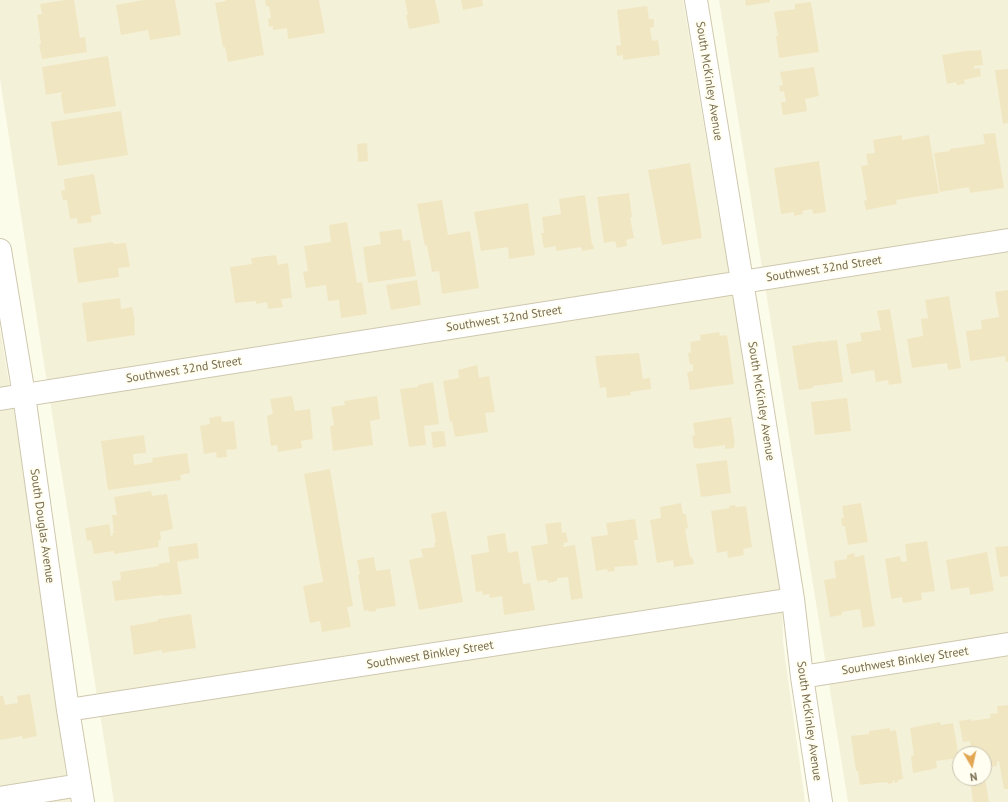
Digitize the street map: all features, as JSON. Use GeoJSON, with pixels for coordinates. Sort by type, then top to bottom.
{"type":"FeatureCollection","features":[{"type":"Feature","properties":{"kind":"street","name":"South McKinley Avenue"},"geometry":{"type":"LineString","coordinates":[[696,0],[793,599],[802,677],[821,802]]}},
{"type":"Feature","properties":{"kind":"street","name":"Southwest 32nd Street"},"geometry":{"type":"LineString","coordinates":[[0,399],[1008,240]]}},
{"type":"Feature","properties":{"kind":"street","name":"South Douglas Avenue"},"geometry":{"type":"LineString","coordinates":[[0,250],[24,395],[81,794]]}},
{"type":"Feature","properties":{"kind":"street","name":"Southwest Binkley Street"},"geometry":{"type":"LineString","coordinates":[[68,710],[793,599]]}},
{"type":"Feature","properties":{"kind":"street","name":"Southwest Binkley Street"},"geometry":{"type":"LineString","coordinates":[[802,677],[1008,644]]}},
{"type":"Feature","properties":{"kind":"street"},"geometry":{"type":"LineString","coordinates":[[0,798],[81,794]]}},
{"type":"Feature","properties":{"kind":"shaded area"},"geometry":{"type":"Polygon","coordinates":[[[0,0],[683,0],[719,216],[781,523],[783,642],[805,802],[114,802],[0,79],[0,0]]]}},
{"type":"Feature","properties":{"kind":"shaded area"},"geometry":{"type":"Polygon","coordinates":[[[719,0],[1008,0],[1008,802],[848,802],[719,0]]]}},
{"type":"Feature","properties":{"kind":"shaded area"},"geometry":{"type":"Polygon","coordinates":[[[0,329],[18,437],[70,802],[0,802],[0,329]]]}},
{"type":"Feature","properties":{"kind":"building"},"geometry":{"type":"Polygon","coordinates":[[[74,0],[80,38],[85,37],[87,52],[42,59],[39,44],[41,44],[37,15],[42,14],[40,4],[74,0]]]}},
{"type":"Feature","properties":{"kind":"building"},"geometry":{"type":"Polygon","coordinates":[[[144,0],[175,0],[181,35],[150,40],[148,30],[121,35],[116,5],[144,0]]]}},
{"type":"Feature","properties":{"kind":"building"},"geometry":{"type":"Polygon","coordinates":[[[225,0],[255,0],[264,55],[228,62],[225,47],[223,47],[215,3],[226,1],[225,0]]]}},
{"type":"Feature","properties":{"kind":"building"},"geometry":{"type":"Polygon","coordinates":[[[265,0],[319,0],[325,33],[288,39],[287,28],[273,30],[273,26],[269,27],[268,19],[271,18],[269,6],[266,6],[265,0]]]}},
{"type":"Feature","properties":{"kind":"building"},"geometry":{"type":"Polygon","coordinates":[[[405,0],[435,0],[440,23],[409,29],[405,0]]]}},
{"type":"Feature","properties":{"kind":"building"},"geometry":{"type":"Polygon","coordinates":[[[461,0],[482,0],[483,6],[463,10],[461,0]]]}},
{"type":"Feature","properties":{"kind":"building"},"geometry":{"type":"Polygon","coordinates":[[[745,0],[770,0],[770,2],[746,6],[745,0]]]}},
{"type":"Feature","properties":{"kind":"building"},"geometry":{"type":"Polygon","coordinates":[[[811,2],[819,52],[779,58],[776,36],[778,36],[774,12],[795,9],[795,4],[811,2]]]}},
{"type":"Feature","properties":{"kind":"building"},"geometry":{"type":"Polygon","coordinates":[[[647,6],[649,19],[654,19],[654,27],[650,28],[652,41],[658,40],[660,55],[623,60],[623,55],[617,56],[616,46],[621,45],[617,10],[647,6]]]}},
{"type":"Feature","properties":{"kind":"building"},"geometry":{"type":"Polygon","coordinates":[[[971,50],[981,50],[983,65],[974,66],[974,69],[980,68],[981,76],[964,80],[965,84],[957,85],[956,82],[947,84],[942,55],[971,50]]]}},
{"type":"Feature","properties":{"kind":"building"},"geometry":{"type":"Polygon","coordinates":[[[108,56],[116,106],[64,114],[62,92],[46,95],[42,67],[108,56]]]}},
{"type":"Feature","properties":{"kind":"building"},"geometry":{"type":"Polygon","coordinates":[[[814,67],[819,96],[805,99],[807,111],[783,115],[781,102],[786,102],[784,91],[780,92],[779,86],[783,85],[780,72],[814,67]]]}},
{"type":"Feature","properties":{"kind":"building"},"geometry":{"type":"Polygon","coordinates":[[[1008,69],[1008,123],[1003,124],[995,70],[1008,69]]]}},
{"type":"Feature","properties":{"kind":"building"},"geometry":{"type":"Polygon","coordinates":[[[121,111],[128,155],[58,166],[51,122],[121,111]]]}},
{"type":"Feature","properties":{"kind":"building"},"geometry":{"type":"Polygon","coordinates":[[[995,133],[1004,188],[970,193],[969,187],[940,192],[934,153],[985,144],[983,134],[995,133]]]}},
{"type":"Feature","properties":{"kind":"building"},"geometry":{"type":"Polygon","coordinates":[[[902,135],[902,140],[929,135],[939,193],[896,200],[897,204],[866,210],[864,201],[867,200],[861,166],[868,165],[866,154],[875,153],[873,140],[902,135]]]}},
{"type":"Feature","properties":{"kind":"building"},"geometry":{"type":"Polygon","coordinates":[[[367,143],[368,161],[358,162],[357,144],[367,143]]]}},
{"type":"Feature","properties":{"kind":"building"},"geometry":{"type":"Polygon","coordinates":[[[819,161],[826,212],[813,214],[812,209],[802,211],[803,214],[794,216],[794,212],[781,214],[774,168],[819,161]]]}},
{"type":"Feature","properties":{"kind":"building"},"geometry":{"type":"Polygon","coordinates":[[[690,163],[702,238],[662,245],[648,170],[690,163]]]}},
{"type":"Feature","properties":{"kind":"building"},"geometry":{"type":"Polygon","coordinates":[[[94,174],[101,214],[91,216],[92,222],[78,224],[77,218],[70,219],[67,200],[63,200],[61,191],[65,190],[64,179],[94,174]]]}},
{"type":"Feature","properties":{"kind":"building"},"geometry":{"type":"Polygon","coordinates":[[[629,193],[632,217],[630,218],[634,238],[626,240],[627,246],[617,248],[615,241],[604,243],[597,197],[629,193]]]}},
{"type":"Feature","properties":{"kind":"building"},"geometry":{"type":"Polygon","coordinates":[[[585,195],[592,245],[593,244],[594,249],[582,251],[581,247],[556,251],[556,246],[544,248],[541,233],[544,233],[542,217],[561,214],[559,199],[585,195]]]}},
{"type":"Feature","properties":{"kind":"building"},"geometry":{"type":"Polygon","coordinates":[[[442,200],[448,235],[470,231],[479,288],[442,294],[439,271],[432,272],[427,245],[425,246],[417,204],[442,200]]]}},
{"type":"Feature","properties":{"kind":"building"},"geometry":{"type":"Polygon","coordinates":[[[528,203],[535,255],[509,259],[508,247],[481,251],[474,212],[528,203]]]}},
{"type":"Feature","properties":{"kind":"building"},"geometry":{"type":"Polygon","coordinates":[[[347,222],[357,283],[362,282],[367,314],[341,318],[339,300],[328,301],[326,285],[306,288],[303,272],[308,271],[304,246],[331,242],[329,225],[347,222]]]}},
{"type":"Feature","properties":{"kind":"building"},"geometry":{"type":"Polygon","coordinates":[[[401,229],[403,241],[410,240],[416,276],[368,283],[363,247],[381,244],[379,232],[401,229]]]}},
{"type":"Feature","properties":{"kind":"building"},"geometry":{"type":"Polygon","coordinates":[[[113,242],[114,244],[126,243],[130,267],[118,268],[119,277],[78,283],[73,248],[113,242]]]}},
{"type":"Feature","properties":{"kind":"building"},"geometry":{"type":"Polygon","coordinates":[[[276,255],[278,265],[288,263],[292,298],[281,299],[283,307],[268,309],[267,302],[256,304],[256,301],[235,303],[230,267],[252,264],[251,258],[276,255]]]}},
{"type":"Feature","properties":{"kind":"building"},"geometry":{"type":"Polygon","coordinates":[[[417,280],[421,305],[391,310],[386,285],[417,280]]]}},
{"type":"Feature","properties":{"kind":"building"},"geometry":{"type":"Polygon","coordinates":[[[1008,290],[1008,362],[1006,362],[1005,356],[970,361],[966,331],[982,329],[981,320],[999,317],[995,292],[1008,290]]]}},
{"type":"Feature","properties":{"kind":"building"},"geometry":{"type":"Polygon","coordinates":[[[949,296],[961,368],[948,370],[947,363],[912,368],[907,339],[923,336],[921,319],[928,318],[925,300],[949,296]]]}},
{"type":"Feature","properties":{"kind":"building"},"geometry":{"type":"Polygon","coordinates":[[[120,298],[121,309],[132,307],[135,321],[135,335],[87,342],[82,303],[120,298]]]}},
{"type":"Feature","properties":{"kind":"building"},"geometry":{"type":"Polygon","coordinates":[[[890,309],[902,383],[889,385],[888,380],[876,382],[874,370],[851,374],[846,344],[862,341],[860,333],[881,330],[877,311],[890,309]]]}},
{"type":"Feature","properties":{"kind":"building"},"geometry":{"type":"Polygon","coordinates":[[[719,332],[720,336],[727,335],[734,384],[690,390],[687,372],[693,371],[693,364],[690,365],[688,353],[691,352],[690,342],[701,340],[700,335],[719,332]]]}},
{"type":"Feature","properties":{"kind":"building"},"geometry":{"type":"Polygon","coordinates":[[[837,340],[843,382],[813,386],[813,388],[799,390],[792,346],[837,340]]]}},
{"type":"Feature","properties":{"kind":"building"},"geometry":{"type":"Polygon","coordinates":[[[639,353],[643,379],[650,378],[651,389],[630,392],[631,395],[607,398],[606,387],[600,388],[595,356],[639,353]]]}},
{"type":"Feature","properties":{"kind":"building"},"geometry":{"type":"Polygon","coordinates":[[[477,365],[479,378],[489,376],[495,412],[485,413],[488,432],[455,437],[452,421],[450,422],[443,381],[459,378],[458,370],[477,365]]]}},
{"type":"Feature","properties":{"kind":"building"},"geometry":{"type":"Polygon","coordinates":[[[433,382],[439,424],[424,426],[426,445],[409,447],[400,389],[418,387],[418,385],[433,382]]]}},
{"type":"Feature","properties":{"kind":"building"},"geometry":{"type":"Polygon","coordinates":[[[292,396],[295,411],[310,409],[313,439],[301,441],[302,448],[278,452],[277,445],[271,446],[267,416],[273,414],[270,399],[292,396]]]}},
{"type":"Feature","properties":{"kind":"building"},"geometry":{"type":"Polygon","coordinates":[[[377,396],[380,419],[370,421],[373,445],[333,451],[330,426],[334,425],[331,407],[345,405],[344,401],[377,396]]]}},
{"type":"Feature","properties":{"kind":"building"},"geometry":{"type":"Polygon","coordinates":[[[847,398],[851,431],[815,435],[811,402],[847,398]]]}},
{"type":"Feature","properties":{"kind":"building"},"geometry":{"type":"Polygon","coordinates":[[[221,416],[222,422],[234,421],[237,449],[226,450],[227,457],[217,458],[216,452],[204,454],[200,426],[210,424],[209,418],[221,416]]]}},
{"type":"Feature","properties":{"kind":"building"},"geometry":{"type":"Polygon","coordinates":[[[731,417],[735,443],[734,448],[725,449],[725,445],[697,449],[694,448],[692,436],[695,435],[693,423],[731,417]]]}},
{"type":"Feature","properties":{"kind":"building"},"geometry":{"type":"Polygon","coordinates":[[[444,431],[446,446],[433,448],[431,432],[444,431]]]}},
{"type":"Feature","properties":{"kind":"building"},"geometry":{"type":"Polygon","coordinates":[[[144,435],[146,453],[133,454],[134,465],[153,462],[152,458],[187,453],[190,473],[180,475],[181,480],[108,490],[101,441],[144,435]]]}},
{"type":"Feature","properties":{"kind":"building"},"geometry":{"type":"Polygon","coordinates":[[[727,460],[731,493],[701,497],[696,464],[727,460]]]}},
{"type":"Feature","properties":{"kind":"building"},"geometry":{"type":"Polygon","coordinates":[[[330,469],[353,606],[347,607],[351,627],[322,632],[320,621],[310,623],[303,586],[323,582],[304,474],[330,469]]]}},
{"type":"Feature","properties":{"kind":"building"},"geometry":{"type":"Polygon","coordinates":[[[151,491],[152,496],[167,494],[173,529],[160,532],[161,540],[158,541],[159,547],[114,554],[114,551],[94,554],[91,540],[87,541],[85,528],[109,524],[111,537],[113,536],[112,515],[117,515],[114,497],[151,491]]]}},
{"type":"Feature","properties":{"kind":"building"},"geometry":{"type":"Polygon","coordinates":[[[681,503],[683,514],[686,514],[688,528],[685,529],[690,557],[692,557],[694,564],[674,567],[673,560],[657,563],[650,520],[661,518],[660,507],[681,503]]]}},
{"type":"Feature","properties":{"kind":"building"},"geometry":{"type":"Polygon","coordinates":[[[861,503],[868,542],[848,545],[845,526],[842,526],[841,518],[844,518],[842,506],[861,503]]]}},
{"type":"Feature","properties":{"kind":"building"},"geometry":{"type":"Polygon","coordinates":[[[735,505],[736,507],[746,506],[752,547],[743,549],[744,555],[728,558],[727,551],[717,553],[711,511],[729,508],[729,506],[735,505]]]}},
{"type":"Feature","properties":{"kind":"building"},"geometry":{"type":"Polygon","coordinates":[[[446,511],[463,602],[419,610],[409,560],[423,557],[421,549],[435,547],[434,543],[436,543],[431,514],[446,511]]]}},
{"type":"Feature","properties":{"kind":"building"},"geometry":{"type":"Polygon","coordinates":[[[635,519],[638,540],[634,540],[638,565],[614,567],[615,571],[608,572],[607,569],[596,571],[591,537],[608,535],[606,523],[635,519]]]}},
{"type":"Feature","properties":{"kind":"building"},"geometry":{"type":"Polygon","coordinates":[[[561,522],[562,533],[566,532],[568,542],[564,543],[563,547],[575,545],[583,598],[571,600],[568,577],[557,578],[557,581],[548,583],[547,580],[537,581],[531,546],[548,544],[545,524],[561,522]]]}},
{"type":"Feature","properties":{"kind":"building"},"geometry":{"type":"Polygon","coordinates":[[[505,533],[508,553],[518,551],[523,584],[530,583],[535,610],[504,615],[502,596],[490,598],[489,594],[483,595],[482,591],[476,592],[471,555],[489,552],[487,536],[505,533]]]}},
{"type":"Feature","properties":{"kind":"building"},"geometry":{"type":"Polygon","coordinates":[[[927,541],[935,591],[921,593],[922,600],[903,603],[902,597],[891,599],[885,559],[900,556],[901,562],[907,561],[905,544],[927,541]]]}},
{"type":"Feature","properties":{"kind":"building"},"geometry":{"type":"Polygon","coordinates":[[[197,543],[199,558],[177,562],[182,594],[115,601],[112,581],[121,580],[120,572],[159,566],[158,564],[170,562],[168,547],[197,543]]]}},
{"type":"Feature","properties":{"kind":"building"},"geometry":{"type":"Polygon","coordinates":[[[1008,546],[1008,576],[1000,577],[995,547],[1008,546]]]}},
{"type":"Feature","properties":{"kind":"building"},"geometry":{"type":"Polygon","coordinates":[[[987,552],[994,591],[970,595],[969,587],[951,590],[946,560],[987,552]]]}},
{"type":"Feature","properties":{"kind":"building"},"geometry":{"type":"Polygon","coordinates":[[[854,553],[855,557],[864,555],[875,626],[863,628],[860,609],[841,612],[842,615],[830,617],[824,580],[836,578],[834,561],[847,559],[847,555],[854,553]]]}},
{"type":"Feature","properties":{"kind":"building"},"geometry":{"type":"Polygon","coordinates":[[[374,557],[376,571],[390,569],[396,606],[376,609],[376,611],[369,612],[368,610],[364,611],[357,560],[374,557]]]}},
{"type":"Feature","properties":{"kind":"building"},"geometry":{"type":"Polygon","coordinates":[[[191,614],[196,648],[162,653],[162,650],[134,655],[130,626],[158,621],[158,619],[191,614]]]}},
{"type":"Feature","properties":{"kind":"building"},"geometry":{"type":"Polygon","coordinates":[[[30,694],[37,736],[23,739],[22,736],[0,740],[0,696],[3,696],[5,705],[18,703],[17,696],[30,694]]]}},
{"type":"Feature","properties":{"kind":"building"},"geometry":{"type":"Polygon","coordinates":[[[1008,705],[1008,789],[1004,789],[999,761],[997,762],[997,766],[992,767],[992,746],[971,746],[970,741],[963,742],[959,721],[991,718],[990,714],[998,713],[997,706],[1008,705]]]}},
{"type":"Feature","properties":{"kind":"building"},"geometry":{"type":"Polygon","coordinates":[[[940,722],[941,725],[953,723],[957,746],[952,746],[952,759],[936,761],[937,768],[913,773],[911,756],[914,755],[910,728],[940,722]]]}},
{"type":"Feature","properties":{"kind":"building"},"geometry":{"type":"Polygon","coordinates":[[[890,728],[890,731],[896,730],[903,779],[898,780],[898,782],[895,783],[894,780],[892,781],[893,783],[888,784],[888,782],[884,782],[860,785],[858,771],[856,771],[851,736],[869,734],[869,731],[890,728]]]}},
{"type":"Feature","properties":{"kind":"building"},"geometry":{"type":"Polygon","coordinates":[[[971,786],[986,786],[989,802],[973,802],[971,786]]]}}]}
